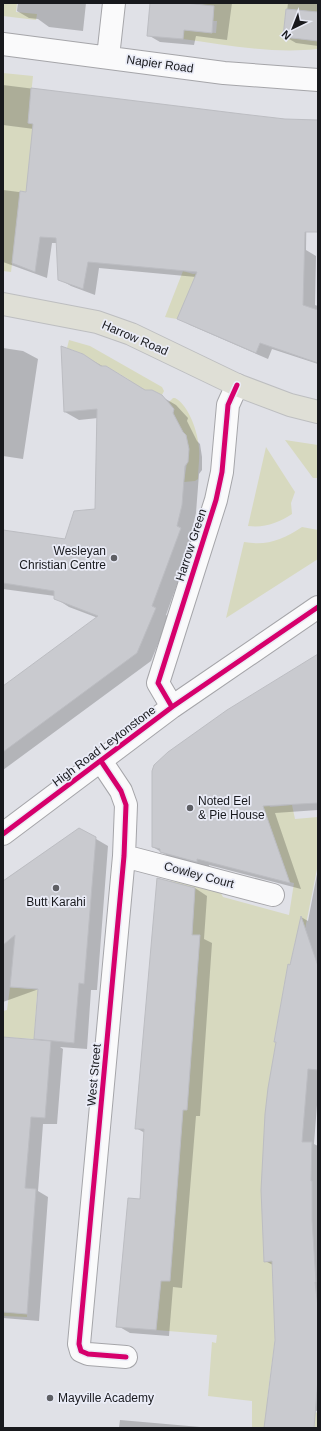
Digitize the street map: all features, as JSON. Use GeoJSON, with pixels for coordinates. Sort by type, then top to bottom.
{"type":"FeatureCollection","features":[{"type":"Feature","properties":{"kind":"main road","name":"Harrow Road"},"geometry":{"type":"LineString","coordinates":[[3,304],[97,322],[131,334],[237,385]]}},
{"type":"Feature","properties":{"kind":"main road"},"geometry":{"type":"LineString","coordinates":[[237,385],[290,405],[318,412]]}},
{"type":"Feature","properties":{"kind":"street"},"geometry":{"type":"LineString","coordinates":[[108,57],[114,3]]}},
{"type":"Feature","properties":{"kind":"street","name":"Napier Road"},"geometry":{"type":"LineString","coordinates":[[3,44],[224,72],[318,80]]}},
{"type":"Feature","properties":{"kind":"street","name":"Harrow Green"},"geometry":{"type":"LineString","coordinates":[[172,707],[158,683],[216,500],[222,472],[228,405],[237,385]]}},
{"type":"Feature","properties":{"kind":"street","name":"High Road Leytonstone"},"geometry":{"type":"LineString","coordinates":[[3,834],[172,707],[318,607]]}},
{"type":"Feature","properties":{"kind":"street","name":"West Street"},"geometry":{"type":"LineString","coordinates":[[101,761],[121,791],[126,806],[124,856],[79,1344],[82,1351],[88,1354],[126,1356]]}},
{"type":"Feature","properties":{"kind":"street","name":"Cowley Court"},"geometry":{"type":"LineString","coordinates":[[124,856],[273,895]]}},
{"type":"Feature","properties":{"kind":"green space"},"geometry":{"type":"Polygon","coordinates":[[[3,3],[17,3],[16,12],[37,14],[36,20],[3,16],[3,3]]]}},
{"type":"Feature","properties":{"kind":"green space"},"geometry":{"type":"Polygon","coordinates":[[[187,3],[318,3],[318,12],[286,9],[283,36],[318,41],[317,49],[267,50],[183,39],[184,30],[216,33],[217,21],[213,21],[214,6],[187,3]]]}},
{"type":"Feature","properties":{"kind":"green space"},"geometry":{"type":"Polygon","coordinates":[[[3,73],[33,76],[28,123],[33,124],[94,201],[21,191],[11,272],[3,271],[3,73]]]}},
{"type":"Feature","properties":{"kind":"green space"},"geometry":{"type":"Polygon","coordinates":[[[238,270],[177,319],[165,317],[183,271],[193,274],[238,270]]]}},
{"type":"Feature","properties":{"kind":"green space"},"geometry":{"type":"Polygon","coordinates":[[[69,340],[90,346],[162,387],[164,391],[162,395],[152,390],[148,392],[106,366],[101,366],[83,354],[70,349],[66,352],[69,340]]]}},
{"type":"Feature","properties":{"kind":"green space"},"geometry":{"type":"Polygon","coordinates":[[[173,398],[185,407],[195,427],[199,448],[199,460],[198,479],[195,481],[184,482],[189,449],[186,435],[173,413],[174,409],[169,402],[173,398]]]}},
{"type":"Feature","properties":{"kind":"green space"},"geometry":{"type":"Polygon","coordinates":[[[285,440],[318,445],[318,478],[313,478],[285,440]]]}},
{"type":"Feature","properties":{"kind":"green space"},"geometry":{"type":"Polygon","coordinates":[[[266,447],[295,492],[291,503],[292,514],[271,524],[248,526],[266,447]]]}},
{"type":"Feature","properties":{"kind":"green space"},"geometry":{"type":"Polygon","coordinates":[[[302,527],[318,530],[318,559],[226,618],[244,542],[260,543],[274,541],[281,539],[302,527]]]}},
{"type":"Feature","properties":{"kind":"green space"},"geometry":{"type":"Polygon","coordinates":[[[260,775],[270,807],[292,805],[295,819],[318,817],[318,864],[302,944],[295,942],[290,965],[288,965],[274,1041],[276,1042],[267,1102],[265,1262],[272,1261],[275,1338],[267,1401],[316,1406],[315,1412],[318,1413],[318,1428],[252,1428],[252,1401],[208,1396],[212,1342],[216,1343],[217,1335],[156,1330],[161,1281],[170,1281],[183,1110],[187,1110],[200,936],[192,935],[195,889],[156,886],[157,879],[218,888],[223,897],[289,915],[294,883],[279,880],[279,851],[227,821],[260,775]]]}},
{"type":"Feature","properties":{"kind":"green space"},"geometry":{"type":"Polygon","coordinates":[[[10,987],[73,993],[72,998],[37,995],[34,1039],[3,1037],[3,1011],[7,1010],[10,987]]]}},
{"type":"Feature","properties":{"kind":"green space"},"geometry":{"type":"Polygon","coordinates":[[[3,1312],[27,1314],[27,1317],[3,1316],[3,1312]]]}},
{"type":"Feature","properties":{"kind":"building"},"geometry":{"type":"Polygon","coordinates":[[[150,3],[185,3],[214,6],[212,33],[184,30],[183,39],[147,36],[150,3]]]}},
{"type":"Feature","properties":{"kind":"building"},"geometry":{"type":"Polygon","coordinates":[[[286,9],[318,12],[318,41],[283,37],[286,9]]]}},
{"type":"Feature","properties":{"kind":"building"},"geometry":{"type":"Polygon","coordinates":[[[31,88],[285,119],[318,120],[318,232],[305,232],[303,305],[318,310],[318,363],[260,343],[256,353],[177,319],[197,272],[88,262],[83,289],[58,280],[56,238],[40,237],[35,272],[12,263],[20,191],[26,192],[33,124],[28,123],[31,88]]]}},
{"type":"Feature","properties":{"kind":"building"},"geometry":{"type":"Polygon","coordinates":[[[61,346],[83,354],[101,366],[106,366],[145,390],[152,390],[162,395],[174,409],[173,413],[186,435],[189,449],[188,462],[185,466],[182,505],[177,526],[181,528],[152,606],[156,608],[137,653],[3,752],[3,686],[98,616],[54,599],[54,591],[3,583],[3,530],[65,539],[74,511],[95,509],[97,409],[64,412],[61,346]]]}},
{"type":"Feature","properties":{"kind":"building"},"geometry":{"type":"Polygon","coordinates":[[[318,654],[318,803],[263,806],[290,883],[197,859],[197,862],[160,852],[160,849],[152,847],[152,771],[154,765],[168,752],[227,710],[318,654]]]}},
{"type":"Feature","properties":{"kind":"building"},"geometry":{"type":"Polygon","coordinates":[[[79,828],[96,837],[84,984],[79,983],[74,1043],[34,1039],[38,989],[10,987],[15,935],[3,945],[3,881],[79,828]]]}},
{"type":"Feature","properties":{"kind":"building"},"geometry":{"type":"Polygon","coordinates":[[[157,878],[195,888],[192,935],[200,935],[187,1110],[183,1110],[170,1281],[161,1281],[156,1330],[116,1327],[128,1198],[140,1199],[144,1129],[135,1129],[157,878]]]}},
{"type":"Feature","properties":{"kind":"building"},"geometry":{"type":"Polygon","coordinates":[[[301,916],[318,966],[318,1070],[308,1069],[302,1142],[312,1142],[311,1181],[315,1282],[318,1307],[318,1379],[314,1428],[264,1428],[275,1340],[272,1261],[264,1262],[261,1190],[265,1114],[276,1042],[274,1042],[288,964],[290,965],[301,916]]]}},
{"type":"Feature","properties":{"kind":"building"},"geometry":{"type":"Polygon","coordinates":[[[3,1037],[51,1041],[45,1118],[31,1117],[25,1188],[36,1189],[27,1314],[3,1312],[3,1037]]]}},
{"type":"Feature","properties":{"kind":"cycle path"},"geometry":{"type":"LineString","coordinates":[[172,707],[158,683],[216,500],[222,472],[228,405],[237,385]]}},
{"type":"Feature","properties":{"kind":"cycle path"},"geometry":{"type":"LineString","coordinates":[[3,834],[172,707],[318,607]]}},
{"type":"Feature","properties":{"kind":"cycle path"},"geometry":{"type":"LineString","coordinates":[[101,761],[121,791],[126,805],[124,856],[79,1344],[81,1351],[88,1354],[126,1357]]}},
{"type":"Feature","properties":{"kind":"place","name":"Wesleyan Christian Centre"},"geometry":{"type":"Point","coordinates":[114,558]}},
{"type":"Feature","properties":{"kind":"place","name":"Noted Eel & Pie House"},"geometry":{"type":"Point","coordinates":[190,808]}},
{"type":"Feature","properties":{"kind":"place","name":"Butt Karahi"},"geometry":{"type":"Point","coordinates":[56,888]}},
{"type":"Feature","properties":{"kind":"place","name":"Mayville Academy"},"geometry":{"type":"Point","coordinates":[50,1398]}}]}
